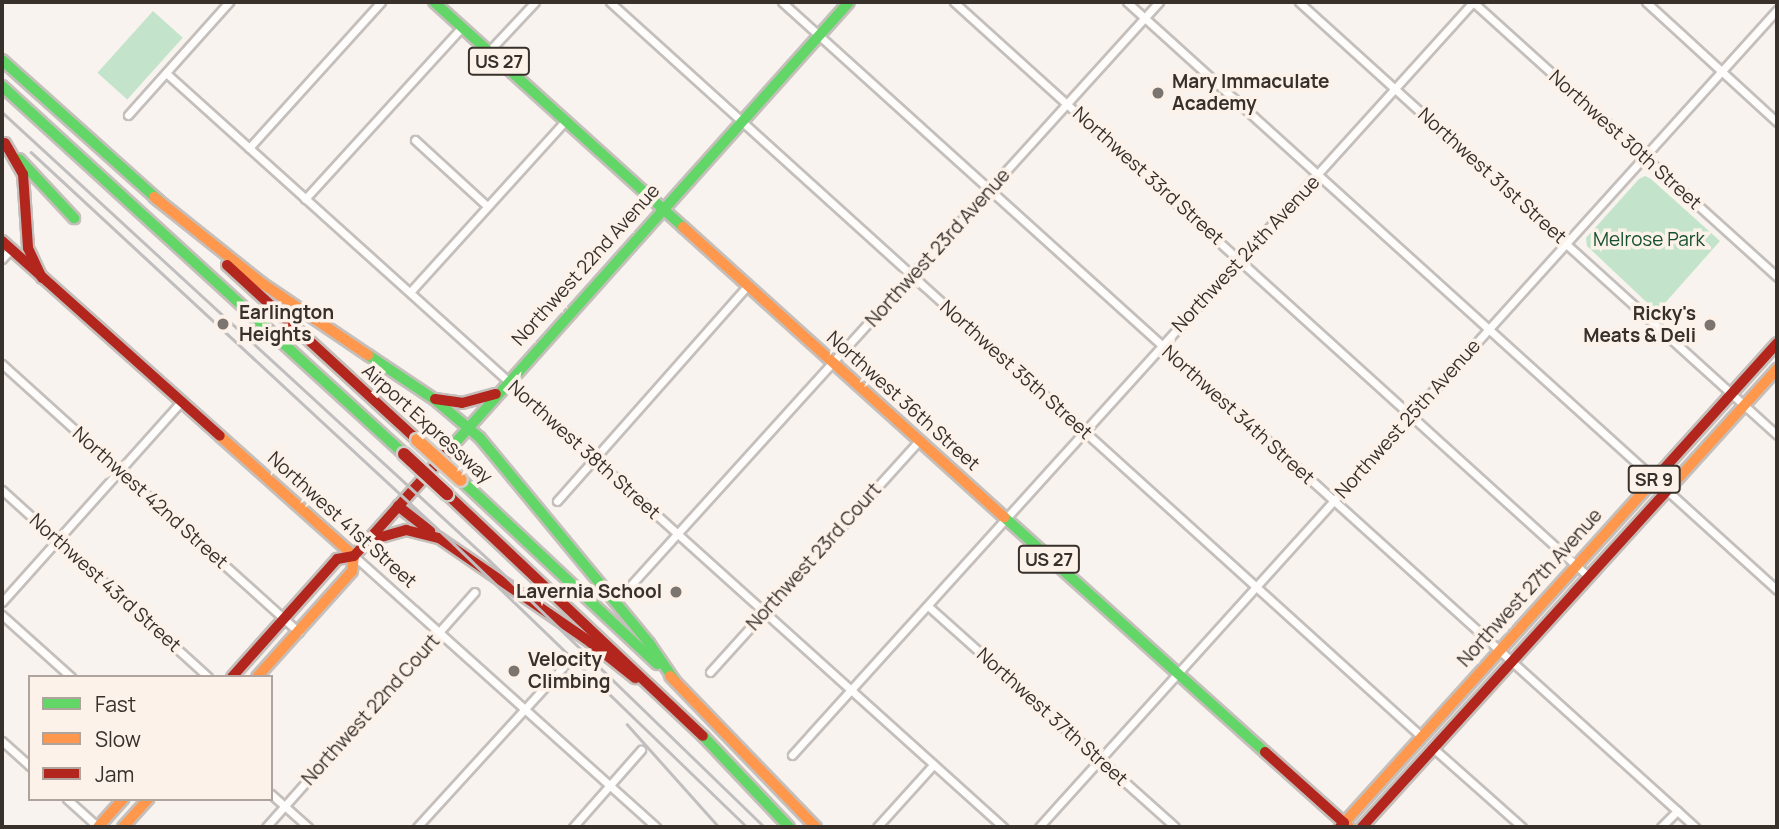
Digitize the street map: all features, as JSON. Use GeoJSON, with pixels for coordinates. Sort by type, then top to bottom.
{"type":"FeatureCollection","features":[{"type":"Feature","properties":{"kind":"main road","name":"Northwest 36th Street"},"geometry":{"type":"LineString","coordinates":[[435,2],[1344,826]]}},
{"type":"Feature","properties":{"kind":"main road","name":"Northwest 22nd Avenue"},"geometry":{"type":"LineString","coordinates":[[259,675],[352,571],[354,556],[466,427],[849,2]]}},
{"type":"Feature","properties":{"kind":"main road","name":"Airport Expressway"},"geometry":{"type":"LineString","coordinates":[[2,60],[155,197],[675,681],[816,827]]}},
{"type":"Feature","properties":{"kind":"main road","name":"Airport Expressway"},"geometry":{"type":"LineString","coordinates":[[2,86],[559,595],[682,714],[789,827]]}},
{"type":"Feature","properties":{"kind":"main road"},"geometry":{"type":"LineString","coordinates":[[3,142],[74,218]]}},
{"type":"Feature","properties":{"kind":"main road"},"geometry":{"type":"LineString","coordinates":[[3,142],[23,174],[28,248],[42,278]]}},
{"type":"Feature","properties":{"kind":"main road"},"geometry":{"type":"LineString","coordinates":[[155,197],[263,284],[434,399],[480,438],[649,643],[675,681]]}},
{"type":"Feature","properties":{"kind":"main road","name":"Northwest 41st Street"},"geometry":{"type":"LineString","coordinates":[[5,250],[42,278],[354,556]]}},
{"type":"Feature","properties":{"kind":"main road","name":"Northwest 27th Avenue"},"geometry":{"type":"LineString","coordinates":[[1344,826],[1777,343]]}},
{"type":"Feature","properties":{"kind":"main road","name":"Northwest 27th Avenue"},"geometry":{"type":"LineString","coordinates":[[1362,827],[1777,369]]}},
{"type":"Feature","properties":{"kind":"main road"},"geometry":{"type":"LineString","coordinates":[[434,399],[470,402],[496,394]]}},
{"type":"Feature","properties":{"kind":"main road"},"geometry":{"type":"LineString","coordinates":[[398,506],[439,538],[586,639],[682,714]]}},
{"type":"Feature","properties":{"kind":"main road"},"geometry":{"type":"LineString","coordinates":[[367,541],[406,530],[439,538]]}},
{"type":"Feature","properties":{"kind":"main road","name":"Northwest 22nd Avenue"},"geometry":{"type":"LineString","coordinates":[[234,675],[337,559],[354,556]]}},
{"type":"Feature","properties":{"kind":"main road"},"geometry":{"type":"LineString","coordinates":[[1427,732],[1433,748]]}},
{"type":"Feature","properties":{"kind":"main road"},"geometry":{"type":"LineString","coordinates":[[782,791],[827,827]]}},
{"type":"Feature","properties":{"kind":"main road"},"geometry":{"type":"LineString","coordinates":[[98,827],[121,801]]}},
{"type":"Feature","properties":{"kind":"main road"},"geometry":{"type":"LineString","coordinates":[[123,827],[146,801]]}},
{"type":"Feature","properties":{"kind":"street"},"geometry":{"type":"LineString","coordinates":[[128,115],[229,2]]}},
{"type":"Feature","properties":{"kind":"street"},"geometry":{"type":"LineString","coordinates":[[249,148],[381,2]]}},
{"type":"Feature","properties":{"kind":"street"},"geometry":{"type":"LineString","coordinates":[[489,51],[535,2]]}},
{"type":"Feature","properties":{"kind":"street","name":"Northwest 35th Street"},"geometry":{"type":"LineString","coordinates":[[610,2],[1256,588],[1427,732]]}},
{"type":"Feature","properties":{"kind":"street","name":"Northwest 34th Street"},"geometry":{"type":"LineString","coordinates":[[782,2],[1695,827]]}},
{"type":"Feature","properties":{"kind":"street","name":"Northwest 33rd Street"},"geometry":{"type":"LineString","coordinates":[[954,2],[1069,103],[1589,578]]}},
{"type":"Feature","properties":{"kind":"street"},"geometry":{"type":"LineString","coordinates":[[1128,2],[1777,590]]}},
{"type":"Feature","properties":{"kind":"street","name":"Northwest 23rd Avenue"},"geometry":{"type":"LineString","coordinates":[[630,586],[834,365],[1159,2]]}},
{"type":"Feature","properties":{"kind":"street","name":"Northwest 31st Street"},"geometry":{"type":"LineString","coordinates":[[1300,2],[1777,435]]}},
{"type":"Feature","properties":{"kind":"street","name":"Northwest 24th Avenue"},"geometry":{"type":"LineString","coordinates":[[792,755],[1473,2]]}},
{"type":"Feature","properties":{"kind":"street","name":"Northwest 30th Street"},"geometry":{"type":"LineString","coordinates":[[1473,2],[1777,277]]}},
{"type":"Feature","properties":{"kind":"street"},"geometry":{"type":"LineString","coordinates":[[1646,2],[1777,122]]}},
{"type":"Feature","properties":{"kind":"street","name":"Northwest 25th Avenue"},"geometry":{"type":"LineString","coordinates":[[1039,827],[1777,10]]}},
{"type":"Feature","properties":{"kind":"street"},"geometry":{"type":"LineString","coordinates":[[305,200],[462,27]]}},
{"type":"Feature","properties":{"kind":"street","name":"Northwest 38th Street"},"geometry":{"type":"LineString","coordinates":[[166,73],[1003,827]]}},
{"type":"Feature","properties":{"kind":"street"},"geometry":{"type":"LineString","coordinates":[[411,291],[565,121]]}},
{"type":"Feature","properties":{"kind":"street"},"geometry":{"type":"LineString","coordinates":[[415,140],[488,206]]}},
{"type":"Feature","properties":{"kind":"street"},"geometry":{"type":"LineString","coordinates":[[557,501],[748,285]]}},
{"type":"Feature","properties":{"kind":"street","name":"Northwest 42nd Street"},"geometry":{"type":"LineString","coordinates":[[2,364],[299,632]]}},
{"type":"Feature","properties":{"kind":"street"},"geometry":{"type":"LineString","coordinates":[[2,602],[182,401]]}},
{"type":"Feature","properties":{"kind":"street","name":"Northwest 23rd Court"},"geometry":{"type":"LineString","coordinates":[[710,672],[919,442]]}},
{"type":"Feature","properties":{"kind":"street","name":"Northwest 43rd Street"},"geometry":{"type":"LineString","coordinates":[[2,490],[206,675]]}},
{"type":"Feature","properties":{"kind":"street","name":"Northwest 41st Street"},"geometry":{"type":"LineString","coordinates":[[354,556],[656,827]]}},
{"type":"Feature","properties":{"kind":"street","name":"Northwest 22nd Court"},"geometry":{"type":"LineString","coordinates":[[266,827],[475,592]]}},
{"type":"Feature","properties":{"kind":"street","name":"Northwest 37th Street"},"geometry":{"type":"LineString","coordinates":[[928,606],[1175,827]]}},
{"type":"Feature","properties":{"kind":"street"},"geometry":{"type":"LineString","coordinates":[[2,615],[69,675]]}},
{"type":"Feature","properties":{"kind":"street"},"geometry":{"type":"LineString","coordinates":[[417,827],[563,667]]}},
{"type":"Feature","properties":{"kind":"street"},"geometry":{"type":"LineString","coordinates":[[2,741],[28,764]]}},
{"type":"Feature","properties":{"kind":"street"},"geometry":{"type":"LineString","coordinates":[[1433,748],[1522,827]]}},
{"type":"Feature","properties":{"kind":"street"},"geometry":{"type":"LineString","coordinates":[[573,827],[641,750]]}},
{"type":"Feature","properties":{"kind":"street"},"geometry":{"type":"LineString","coordinates":[[877,827],[933,765]]}},
{"type":"Feature","properties":{"kind":"street"},"geometry":{"type":"LineString","coordinates":[[273,796],[309,827]]}},
{"type":"Feature","properties":{"kind":"street"},"geometry":{"type":"LineString","coordinates":[[69,801],[98,827]]}},
{"type":"Feature","properties":{"kind":"street"},"geometry":{"type":"LineString","coordinates":[[1661,827],[1677,811]]}},
{"type":"Feature","properties":{"kind":"green space"},"geometry":{"type":"Polygon","coordinates":[[[153,11],[183,38],[127,99],[97,73],[153,11]]]}},
{"type":"Feature","properties":{"kind":"green space","name":"Melrose Park"},"geometry":{"type":"Polygon","coordinates":[[[1645,176],[1720,241],[1657,312],[1587,246],[1586,238],[1639,179],[1645,176]]]}},
{"type":"Feature","properties":{"kind":"railway"},"geometry":{"type":"LineString","coordinates":[[2,112],[489,560],[765,827]]}},
{"type":"Feature","properties":{"kind":"railway"},"geometry":{"type":"LineString","coordinates":[[31,152],[454,544],[747,827]]}},
{"type":"Feature","properties":{"kind":"railway"},"geometry":{"type":"LineString","coordinates":[[627,724],[719,827]]}},
{"type":"Feature","properties":{"kind":"traffic: fast"},"geometry":{"type":"LineString","coordinates":[[434,2],[683,227]]}},
{"type":"Feature","properties":{"kind":"traffic: fast"},"geometry":{"type":"LineString","coordinates":[[447,452],[849,2]]}},
{"type":"Feature","properties":{"kind":"traffic: fast"},"geometry":{"type":"LineString","coordinates":[[2,60],[160,202]]}},
{"type":"Feature","properties":{"kind":"traffic: fast"},"geometry":{"type":"LineString","coordinates":[[2,86],[404,454]]}},
{"type":"Feature","properties":{"kind":"traffic: fast"},"geometry":{"type":"LineString","coordinates":[[19,159],[74,218]]}},
{"type":"Feature","properties":{"kind":"traffic: fast"},"geometry":{"type":"LineString","coordinates":[[368,355],[434,399],[480,438],[649,643],[675,681]]}},
{"type":"Feature","properties":{"kind":"traffic: fast"},"geometry":{"type":"LineString","coordinates":[[461,480],[657,664]]}},
{"type":"Feature","properties":{"kind":"traffic: fast"},"geometry":{"type":"LineString","coordinates":[[1004,517],[1265,752]]}},
{"type":"Feature","properties":{"kind":"traffic: fast"},"geometry":{"type":"LineString","coordinates":[[703,736],[789,827]]}},
{"type":"Feature","properties":{"kind":"traffic: slow"},"geometry":{"type":"LineString","coordinates":[[154,197],[263,284],[368,355]]}},
{"type":"Feature","properties":{"kind":"traffic: slow"},"geometry":{"type":"LineString","coordinates":[[683,227],[1004,517]]}},
{"type":"Feature","properties":{"kind":"traffic: slow"},"geometry":{"type":"LineString","coordinates":[[1674,483],[1777,369]]}},
{"type":"Feature","properties":{"kind":"traffic: slow"},"geometry":{"type":"LineString","coordinates":[[220,436],[354,556]]}},
{"type":"Feature","properties":{"kind":"traffic: slow"},"geometry":{"type":"LineString","coordinates":[[417,440],[461,480]]}},
{"type":"Feature","properties":{"kind":"traffic: slow"},"geometry":{"type":"LineString","coordinates":[[1349,827],[1344,823],[1652,482]]}},
{"type":"Feature","properties":{"kind":"traffic: slow"},"geometry":{"type":"LineString","coordinates":[[259,675],[352,571],[354,556]]}},
{"type":"Feature","properties":{"kind":"traffic: slow"},"geometry":{"type":"LineString","coordinates":[[670,676],[816,827]]}},
{"type":"Feature","properties":{"kind":"traffic: slow"},"geometry":{"type":"LineString","coordinates":[[98,827],[121,801]]}},
{"type":"Feature","properties":{"kind":"traffic: slow"},"geometry":{"type":"LineString","coordinates":[[123,827],[146,801]]}},
{"type":"Feature","properties":{"kind":"traffic: jam"},"geometry":{"type":"LineString","coordinates":[[5,143],[23,174],[28,248],[42,278]]}},
{"type":"Feature","properties":{"kind":"traffic: jam"},"geometry":{"type":"LineString","coordinates":[[2,241],[220,436]]}},
{"type":"Feature","properties":{"kind":"traffic: jam"},"geometry":{"type":"LineString","coordinates":[[227,265],[417,440]]}},
{"type":"Feature","properties":{"kind":"traffic: jam"},"geometry":{"type":"LineString","coordinates":[[1652,482],[1777,343]]}},
{"type":"Feature","properties":{"kind":"traffic: jam"},"geometry":{"type":"LineString","coordinates":[[435,399],[462,403],[496,394]]}},
{"type":"Feature","properties":{"kind":"traffic: jam"},"geometry":{"type":"LineString","coordinates":[[234,675],[337,559],[354,556],[447,452]]}},
{"type":"Feature","properties":{"kind":"traffic: jam"},"geometry":{"type":"LineString","coordinates":[[404,454],[447,494]]}},
{"type":"Feature","properties":{"kind":"traffic: jam"},"geometry":{"type":"LineString","coordinates":[[1362,827],[1674,483]]}},
{"type":"Feature","properties":{"kind":"traffic: jam"},"geometry":{"type":"LineString","coordinates":[[447,494],[703,736]]}},
{"type":"Feature","properties":{"kind":"traffic: jam"},"geometry":{"type":"LineString","coordinates":[[398,506],[430,531]]}},
{"type":"Feature","properties":{"kind":"traffic: jam"},"geometry":{"type":"LineString","coordinates":[[367,541],[406,530],[439,538],[586,639],[635,678]]}},
{"type":"Feature","properties":{"kind":"traffic: jam"},"geometry":{"type":"LineString","coordinates":[[1265,752],[1344,823],[1340,827]]}},
{"type":"Feature","properties":{"kind":"place","name":"Mary Immaculate Academy"},"geometry":{"type":"Point","coordinates":[1158,93]}},
{"type":"Feature","properties":{"kind":"place","name":"Earlington Heights"},"geometry":{"type":"Point","coordinates":[223,324]}},
{"type":"Feature","properties":{"kind":"place","name":"Ricky's Meats & Deli"},"geometry":{"type":"Point","coordinates":[1710,325]}},
{"type":"Feature","properties":{"kind":"place","name":"Lavernia School"},"geometry":{"type":"Point","coordinates":[676,592]}},
{"type":"Feature","properties":{"kind":"place","name":"Velocity Climbing"},"geometry":{"type":"Point","coordinates":[514,671]}}]}
